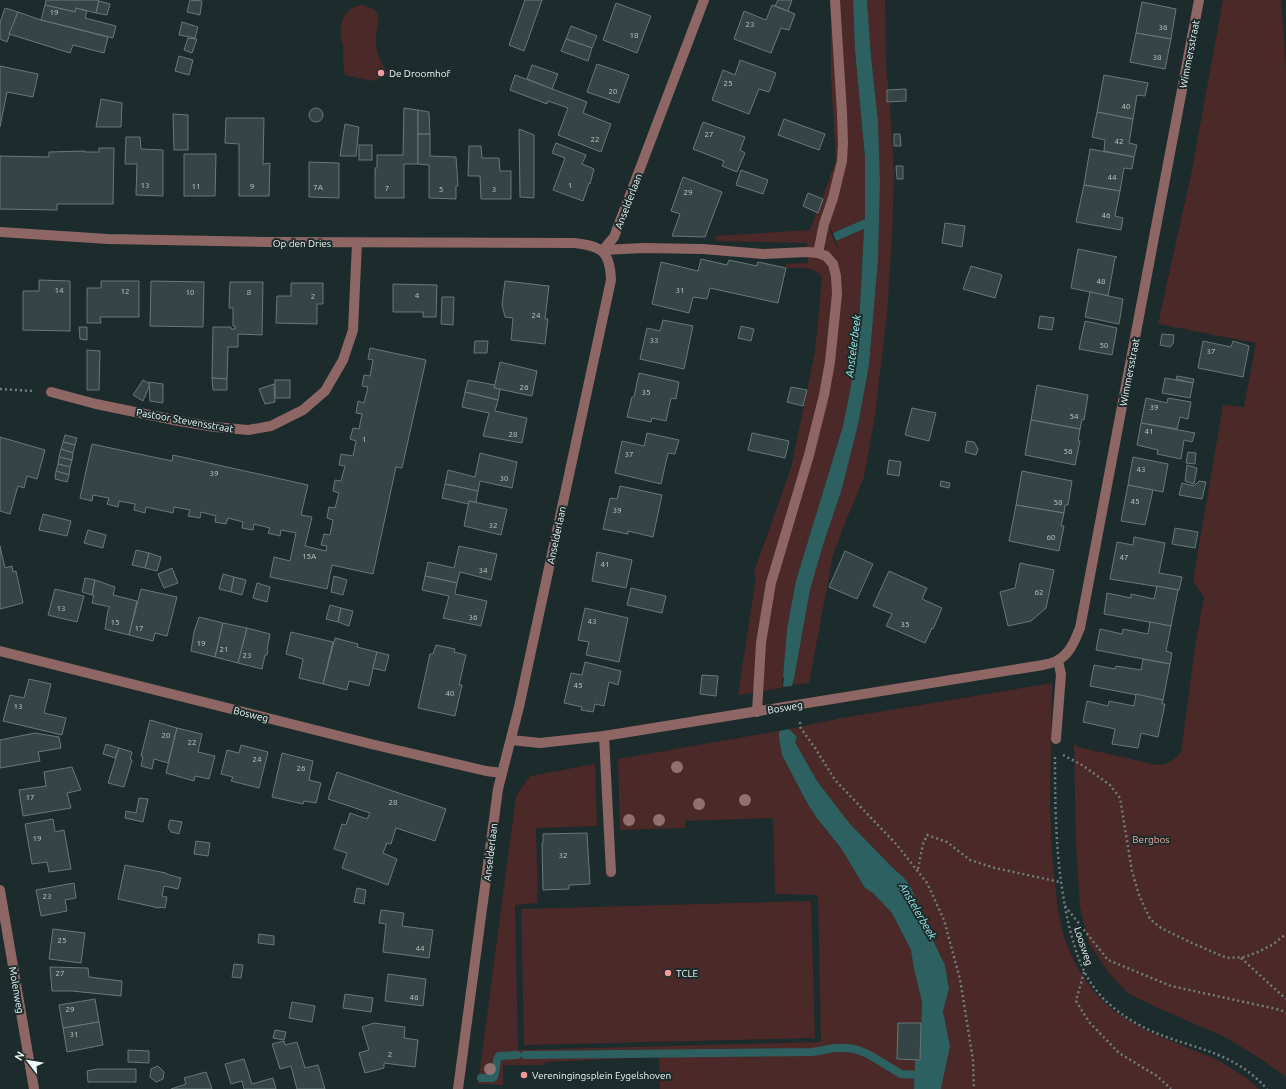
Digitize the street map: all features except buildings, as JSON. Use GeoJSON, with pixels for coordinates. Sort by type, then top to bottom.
{"type":"FeatureCollection","features":[{"type":"Feature","properties":{"kind":"street","name":"Anselderlaan"},"geometry":{"type":"LineString","coordinates":[[458,1089],[498,789],[519,707],[611,280],[611,270],[607,256],[603,250],[614,236],[704,0]]}},
{"type":"Feature","properties":{"kind":"street"},"geometry":{"type":"LineString","coordinates":[[757,712],[761,643],[771,582],[803,477],[824,395],[830,362],[837,294],[836,276],[833,264],[826,256],[818,253],[824,224],[837,187],[842,161],[842,113],[835,0]]}},
{"type":"Feature","properties":{"kind":"street","name":"Wimmersstraat"},"geometry":{"type":"LineString","coordinates":[[1058,661],[1074,644],[1080,628],[1199,0]]}},
{"type":"Feature","properties":{"kind":"street","name":"Op den Dries"},"geometry":{"type":"LineString","coordinates":[[0,232],[108,239],[357,243],[574,243],[595,246],[603,250],[644,248],[703,249],[763,254],[818,253]]}},
{"type":"Feature","properties":{"kind":"street","name":"Pastoor Stevensstraat"},"geometry":{"type":"LineString","coordinates":[[51,392],[96,404],[179,421],[215,427],[248,430],[270,426],[303,410],[326,391],[343,360],[353,330],[357,243]]}},
{"type":"Feature","properties":{"kind":"street","name":"Bosweg"},"geometry":{"type":"LineString","coordinates":[[0,651],[371,744],[486,771],[502,773]]}},
{"type":"Feature","properties":{"kind":"street"},"geometry":{"type":"LineString","coordinates":[[1056,739],[1060,674],[1058,661]]}},
{"type":"Feature","properties":{"kind":"street","name":"Bosweg"},"geometry":{"type":"LineString","coordinates":[[511,740],[540,743],[604,736],[1042,665],[1058,661]]}},
{"type":"Feature","properties":{"kind":"street"},"geometry":{"type":"LineString","coordinates":[[604,736],[611,872]]}},
{"type":"Feature","properties":{"kind":"street","name":"Molenweg"},"geometry":{"type":"LineString","coordinates":[[0,890],[34,1089]]}},
{"type":"Feature","properties":{"kind":"path"},"geometry":{"type":"LineString","coordinates":[[0,389],[51,392]]}},
{"type":"Feature","properties":{"kind":"path"},"geometry":{"type":"LineString","coordinates":[[800,727],[835,780],[897,845],[927,883],[944,920],[960,979],[973,1060],[974,1089]]}},
{"type":"Feature","properties":{"kind":"path","name":"Loosweg"},"geometry":{"type":"LineString","coordinates":[[1056,739],[1055,818],[1060,882],[1074,946],[1084,972],[1105,1000],[1130,1018],[1148,1029],[1209,1050],[1228,1059],[1250,1073],[1267,1089]]}},
{"type":"Feature","properties":{"kind":"path"},"geometry":{"type":"LineString","coordinates":[[1056,751],[1082,765],[1110,785],[1120,798],[1132,871],[1139,896],[1150,919],[1161,928],[1227,958],[1240,957],[1258,952],[1272,945],[1286,934]]}},
{"type":"Feature","properties":{"kind":"path"},"geometry":{"type":"LineString","coordinates":[[917,870],[923,844],[927,835],[947,842],[970,860],[995,868],[1060,882]]}},
{"type":"Feature","properties":{"kind":"path"},"geometry":{"type":"LineString","coordinates":[[1064,904],[1108,960],[1171,986],[1281,1010],[1286,1013]]}},
{"type":"Feature","properties":{"kind":"path"},"geometry":{"type":"LineString","coordinates":[[1240,957],[1286,999]]}},
{"type":"Feature","properties":{"kind":"path"},"geometry":{"type":"LineString","coordinates":[[1084,972],[1076,1001],[1089,1022],[1119,1053],[1157,1076],[1172,1089]]}},
{"type":"Feature","properties":{"kind":"green space"},"geometry":{"type":"Polygon","coordinates":[[[831,0],[853,0],[855,50],[865,158],[865,219],[833,233],[828,225],[837,248],[836,241],[864,229],[859,326],[850,391],[843,426],[811,532],[787,629],[782,688],[738,695],[756,577],[754,572],[791,468],[815,352],[822,278],[816,271],[811,269],[786,268],[786,264],[808,263],[807,243],[717,241],[714,236],[810,230],[836,161],[831,77],[831,0]]]}},
{"type":"Feature","properties":{"kind":"green space"},"geometry":{"type":"Polygon","coordinates":[[[867,0],[885,0],[886,63],[894,172],[892,237],[887,314],[875,415],[864,477],[833,555],[809,683],[793,685],[810,590],[841,492],[858,425],[869,365],[878,260],[880,181],[878,121],[867,0]]]}},
{"type":"Feature","properties":{"kind":"green space","name":"Bergbos"},"geometry":{"type":"Polygon","coordinates":[[[1223,0],[1281,0],[1286,68],[1286,1077],[1261,1059],[1225,1037],[1129,994],[1109,973],[1089,944],[1080,907],[1076,845],[1074,743],[1078,747],[1157,765],[1170,762],[1181,752],[1196,641],[1204,597],[1193,581],[1223,405],[1244,407],[1256,343],[1158,324],[1191,175],[1223,0]]]}},
{"type":"Feature","properties":{"kind":"green space"},"geometry":{"type":"Polygon","coordinates":[[[362,5],[375,11],[378,15],[376,35],[377,51],[389,74],[373,81],[345,75],[344,71],[343,46],[341,39],[342,21],[347,12],[356,6],[362,5]]]}},
{"type":"Feature","properties":{"kind":"green space"},"geometry":{"type":"Polygon","coordinates":[[[1052,683],[1050,806],[1052,856],[1058,910],[1064,938],[1076,965],[1093,991],[1111,1009],[1147,1031],[1220,1061],[1245,1077],[1259,1089],[941,1089],[950,1046],[943,1011],[949,989],[945,965],[924,921],[910,885],[850,824],[817,781],[795,742],[797,737],[789,729],[842,718],[1052,683]]]}},
{"type":"Feature","properties":{"kind":"green space"},"geometry":{"type":"Polygon","coordinates":[[[779,731],[782,755],[806,801],[816,817],[841,848],[865,888],[873,893],[892,913],[912,950],[922,1002],[921,1023],[898,1023],[897,1059],[915,1060],[914,1089],[660,1089],[659,1057],[545,1062],[546,1089],[545,1065],[503,1065],[503,1085],[478,1084],[516,796],[530,776],[595,764],[597,826],[536,828],[538,903],[515,905],[518,1050],[821,1042],[818,895],[775,894],[773,818],[685,821],[685,828],[620,830],[618,759],[779,731]]]}},
{"type":"Feature","properties":{"kind":"green space","name":"TCLE"},"geometry":{"type":"Polygon","coordinates":[[[811,901],[815,1038],[524,1045],[521,909],[811,901]]]}},
{"type":"Feature","properties":{"kind":"water"},"geometry":{"type":"Polygon","coordinates":[[[853,0],[867,0],[878,121],[880,181],[878,260],[869,365],[858,425],[841,492],[810,590],[794,679],[792,686],[783,687],[787,629],[796,581],[843,426],[850,391],[859,326],[864,229],[836,241],[833,233],[865,219],[865,158],[855,50],[853,0]]]}},
{"type":"Feature","properties":{"kind":"water","name":"Anstelerbeek"},"geometry":{"type":"Polygon","coordinates":[[[789,729],[797,737],[795,742],[817,781],[850,824],[910,885],[924,921],[945,965],[949,989],[943,1011],[950,1046],[941,1089],[914,1089],[915,1060],[920,1060],[922,1002],[911,950],[892,913],[873,893],[865,888],[841,848],[816,817],[806,801],[782,755],[779,731],[789,729]]]}},
{"type":"Feature","properties":{"kind":"waterway"},"geometry":{"type":"LineString","coordinates":[[525,1055],[813,1052],[834,1048],[848,1048],[868,1054],[901,1074],[921,1075],[924,1073]]}},
{"type":"Feature","properties":{"kind":"waterway"},"geometry":{"type":"LineString","coordinates":[[481,1078],[493,1078],[499,1056],[517,1055]]}},
{"type":"Feature","properties":{"kind":"place","name":"De Droomhof"},"geometry":{"type":"Point","coordinates":[381,73]}},
{"type":"Feature","properties":{"kind":"place","name":"TCLE"},"geometry":{"type":"Point","coordinates":[668,973]}},
{"type":"Feature","properties":{"kind":"place","name":"Vereningingsplein Eygelshoven"},"geometry":{"type":"Point","coordinates":[524,1075]}}]}
